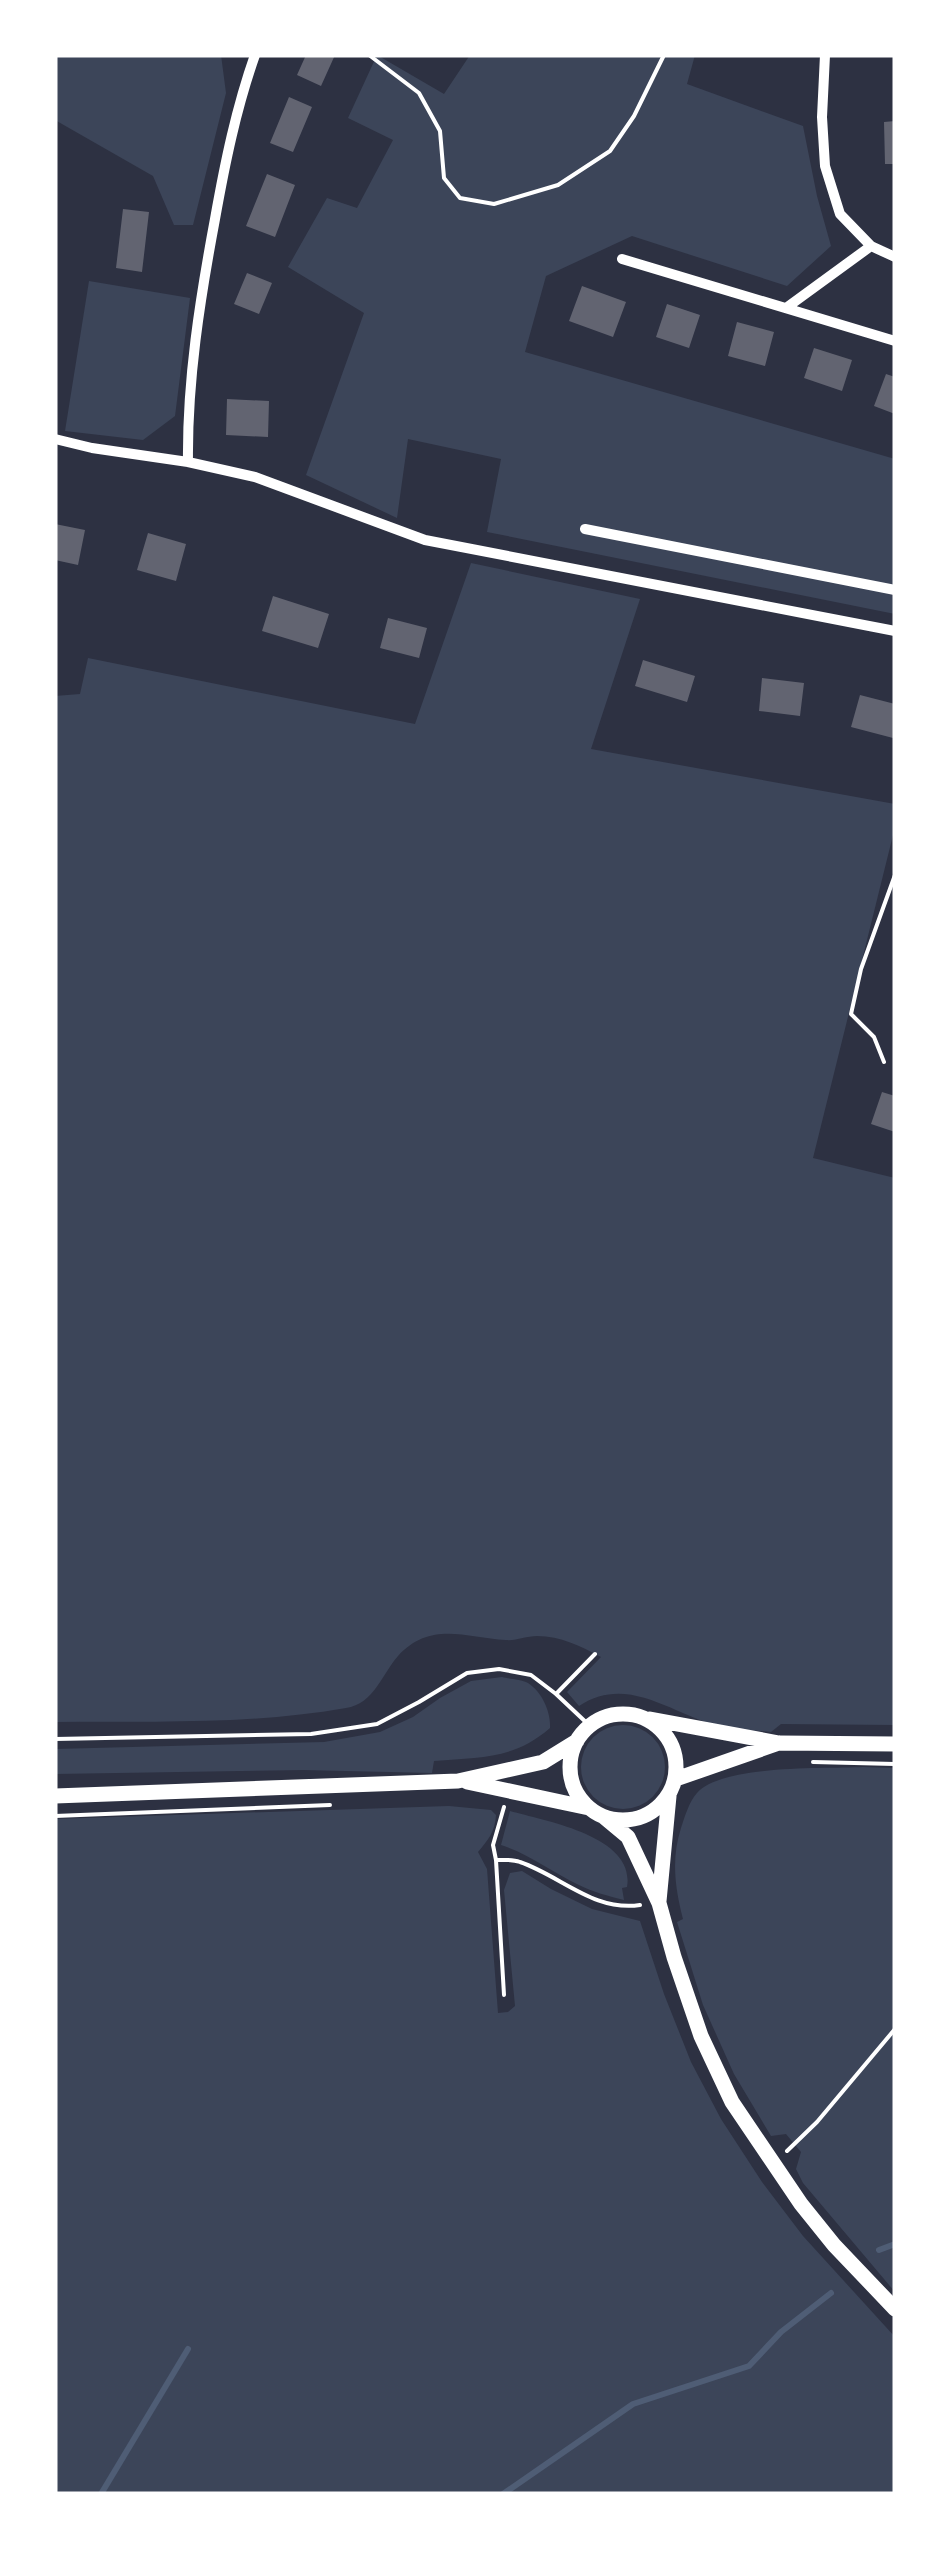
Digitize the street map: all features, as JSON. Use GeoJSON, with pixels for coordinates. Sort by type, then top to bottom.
{"type":"FeatureCollection","features":[{"type":"Feature","properties":{"kind":"main road"},"geometry":{"type":"LineString","coordinates":[[55,1796],[458,1780],[543,1762],[577,1741],[602,1718],[617,1714],[779,1743],[895,1744]]}},
{"type":"Feature","properties":{"kind":"main road"},"geometry":{"type":"LineString","coordinates":[[604,1817],[622,1821],[640,1818],[668,1796],[676,1779],[677,1761],[672,1744],[661,1729],[646,1719]]}},
{"type":"Feature","properties":{"kind":"main road"},"geometry":{"type":"LineString","coordinates":[[577,1741],[571,1758],[571,1776],[577,1794],[588,1808]]}},
{"type":"Feature","properties":{"kind":"main road"},"geometry":{"type":"LineString","coordinates":[[676,1779],[779,1743]]}},
{"type":"Feature","properties":{"kind":"main road"},"geometry":{"type":"LineString","coordinates":[[458,1780],[588,1808],[628,1837],[658,1903],[701,2036],[732,2102],[773,2165],[834,2245],[895,2309]]}},
{"type":"Feature","properties":{"kind":"main road"},"geometry":{"type":"LineString","coordinates":[[658,1903],[668,1796]]}},
{"type":"Feature","properties":{"kind":"street"},"geometry":{"type":"LineString","coordinates":[[188,462],[200,297],[230,134],[256,55]]}},
{"type":"Feature","properties":{"kind":"street"},"geometry":{"type":"LineString","coordinates":[[825,55],[825,166],[840,214],[872,246],[895,256]]}},
{"type":"Feature","properties":{"kind":"street"},"geometry":{"type":"LineString","coordinates":[[786,308],[872,246]]}},
{"type":"Feature","properties":{"kind":"street"},"geometry":{"type":"LineString","coordinates":[[622,259],[895,340]]}},
{"type":"Feature","properties":{"kind":"street"},"geometry":{"type":"LineString","coordinates":[[55,439],[254,477],[424,540],[895,630]]}},
{"type":"Feature","properties":{"kind":"street"},"geometry":{"type":"LineString","coordinates":[[584,529],[895,590]]}},
{"type":"Feature","properties":{"kind":"path"},"geometry":{"type":"LineString","coordinates":[[369,55],[419,93],[440,131],[444,178],[460,198],[494,204],[558,186],[610,150],[634,116],[664,55]]}},
{"type":"Feature","properties":{"kind":"path"},"geometry":{"type":"LineString","coordinates":[[884,1062],[874,1037],[851,1014],[861,970],[895,875]]}},
{"type":"Feature","properties":{"kind":"path"},"geometry":{"type":"LineString","coordinates":[[556,1694],[595,1654]]}},
{"type":"Feature","properties":{"kind":"path"},"geometry":{"type":"LineString","coordinates":[[55,1739],[311,1734],[377,1724],[467,1673],[499,1669],[531,1675],[590,1726]]}},
{"type":"Feature","properties":{"kind":"path"},"geometry":{"type":"LineString","coordinates":[[806,1762],[895,1764]]}},
{"type":"Feature","properties":{"kind":"path"},"geometry":{"type":"LineString","coordinates":[[55,1816],[346,1804]]}},
{"type":"Feature","properties":{"kind":"path"},"geometry":{"type":"LineString","coordinates":[[504,1806],[494,1845],[504,1995]]}},
{"type":"Feature","properties":{"kind":"path"},"geometry":{"type":"LineString","coordinates":[[496,1860],[517,1860],[594,1900],[627,1907],[658,1903]]}},
{"type":"Feature","properties":{"kind":"path"},"geometry":{"type":"LineString","coordinates":[[773,2165],[817,2122],[894,2031]]}},
{"type":"Feature","properties":{"kind":"shaded area"},"geometry":{"type":"Polygon","coordinates":[[[55,55],[221,55],[226,93],[193,225],[174,225],[153,176],[55,120],[55,55]]]}},
{"type":"Feature","properties":{"kind":"shaded area"},"geometry":{"type":"Polygon","coordinates":[[[377,55],[444,94],[470,55],[695,55],[687,84],[803,126],[831,246],[787,286],[632,236],[546,276],[525,352],[895,459],[895,614],[487,532],[501,459],[408,439],[397,518],[306,475],[364,313],[288,267],[327,198],[357,208],[393,140],[348,118],[377,55]]]}},
{"type":"Feature","properties":{"kind":"shaded area"},"geometry":{"type":"Polygon","coordinates":[[[89,281],[190,298],[175,416],[143,440],[65,431],[89,281]]]}},
{"type":"Feature","properties":{"kind":"shaded area"},"geometry":{"type":"Polygon","coordinates":[[[471,563],[640,599],[591,749],[895,804],[895,827],[813,1158],[895,1178],[895,1725],[781,1724],[771,1732],[723,1727],[633,1695],[597,1697],[579,1706],[567,1692],[601,1657],[554,1638],[506,1640],[449,1634],[423,1638],[410,1645],[371,1695],[346,1708],[237,1720],[55,1722],[55,696],[80,694],[88,658],[415,724],[471,563]]]}},
{"type":"Feature","properties":{"kind":"shaded area"},"geometry":{"type":"Polygon","coordinates":[[[502,1677],[533,1687],[547,1709],[550,1728],[509,1751],[434,1761],[432,1773],[303,1770],[55,1774],[55,1749],[324,1742],[380,1732],[413,1717],[471,1681],[502,1677]]]}},
{"type":"Feature","properties":{"kind":"shaded area"},"geometry":{"type":"Polygon","coordinates":[[[623,1725],[639,1728],[653,1737],[662,1751],[662,1783],[653,1797],[639,1806],[623,1809],[607,1806],[593,1797],[584,1783],[581,1767],[584,1751],[593,1737],[607,1728],[623,1725]]]}},
{"type":"Feature","properties":{"kind":"shaded area"},"geometry":{"type":"Polygon","coordinates":[[[895,1768],[895,2292],[803,2183],[796,2169],[801,2152],[786,2134],[771,2136],[734,2074],[703,2005],[677,1922],[683,1919],[676,1885],[676,1851],[686,1814],[697,1793],[710,1784],[751,1773],[895,1768]]]}},
{"type":"Feature","properties":{"kind":"shaded area"},"geometry":{"type":"Polygon","coordinates":[[[449,1806],[491,1810],[496,1815],[493,1831],[478,1852],[487,1869],[498,2013],[515,2006],[504,1890],[510,1873],[522,1871],[592,1909],[640,1921],[691,2062],[721,2119],[803,2236],[895,2337],[895,2494],[55,2494],[55,1819],[449,1806]]]}},
{"type":"Feature","properties":{"kind":"shaded area"},"geometry":{"type":"Polygon","coordinates":[[[510,1811],[565,1826],[603,1843],[626,1870],[624,1900],[584,1887],[501,1845],[510,1811]]]}},
{"type":"Feature","properties":{"kind":"building"},"geometry":{"type":"Polygon","coordinates":[[[306,55],[335,55],[321,86],[297,75],[306,55]]]}},
{"type":"Feature","properties":{"kind":"building"},"geometry":{"type":"Polygon","coordinates":[[[289,97],[312,107],[293,152],[270,143],[289,97]]]}},
{"type":"Feature","properties":{"kind":"building"},"geometry":{"type":"Polygon","coordinates":[[[895,121],[895,164],[885,164],[884,122],[895,121]]]}},
{"type":"Feature","properties":{"kind":"building"},"geometry":{"type":"Polygon","coordinates":[[[267,174],[295,185],[275,237],[246,226],[267,174]]]}},
{"type":"Feature","properties":{"kind":"building"},"geometry":{"type":"Polygon","coordinates":[[[123,209],[149,212],[142,272],[116,268],[123,209]]]}},
{"type":"Feature","properties":{"kind":"building"},"geometry":{"type":"Polygon","coordinates":[[[247,273],[272,283],[259,314],[234,304],[247,273]]]}},
{"type":"Feature","properties":{"kind":"building"},"geometry":{"type":"Polygon","coordinates":[[[582,286],[626,302],[613,337],[569,321],[582,286]]]}},
{"type":"Feature","properties":{"kind":"building"},"geometry":{"type":"Polygon","coordinates":[[[667,304],[700,315],[689,348],[656,337],[667,304]]]}},
{"type":"Feature","properties":{"kind":"building"},"geometry":{"type":"Polygon","coordinates":[[[737,322],[774,332],[765,366],[728,356],[737,322]]]}},
{"type":"Feature","properties":{"kind":"building"},"geometry":{"type":"Polygon","coordinates":[[[814,348],[852,360],[842,391],[804,378],[814,348]]]}},
{"type":"Feature","properties":{"kind":"building"},"geometry":{"type":"Polygon","coordinates":[[[886,374],[895,377],[895,414],[874,406],[886,374]]]}},
{"type":"Feature","properties":{"kind":"building"},"geometry":{"type":"Polygon","coordinates":[[[227,399],[269,401],[268,437],[226,435],[227,399]]]}},
{"type":"Feature","properties":{"kind":"building"},"geometry":{"type":"Polygon","coordinates":[[[55,524],[85,530],[78,565],[55,560],[55,524]]]}},
{"type":"Feature","properties":{"kind":"building"},"geometry":{"type":"Polygon","coordinates":[[[148,533],[186,544],[176,581],[137,570],[148,533]]]}},
{"type":"Feature","properties":{"kind":"building"},"geometry":{"type":"Polygon","coordinates":[[[273,596],[329,614],[318,648],[262,631],[273,596]]]}},
{"type":"Feature","properties":{"kind":"building"},"geometry":{"type":"Polygon","coordinates":[[[388,618],[427,628],[419,658],[380,648],[388,618]]]}},
{"type":"Feature","properties":{"kind":"building"},"geometry":{"type":"Polygon","coordinates":[[[643,660],[695,676],[687,702],[635,686],[643,660]]]}},
{"type":"Feature","properties":{"kind":"building"},"geometry":{"type":"Polygon","coordinates":[[[762,678],[804,683],[800,716],[759,711],[762,678]]]}},
{"type":"Feature","properties":{"kind":"building"},"geometry":{"type":"Polygon","coordinates":[[[860,695],[895,704],[893,738],[851,727],[860,695]]]}},
{"type":"Feature","properties":{"kind":"building"},"geometry":{"type":"Polygon","coordinates":[[[882,1092],[895,1096],[895,1132],[871,1124],[882,1092]]]}},
{"type":"Feature","properties":{"kind":"waterway"},"geometry":{"type":"LineString","coordinates":[[879,2250],[895,2244]]}},
{"type":"Feature","properties":{"kind":"waterway"},"geometry":{"type":"LineString","coordinates":[[503,2494],[633,2404],[749,2366],[781,2332],[831,2293]]}},
{"type":"Feature","properties":{"kind":"waterway"},"geometry":{"type":"LineString","coordinates":[[101,2494],[188,2349]]}}]}
